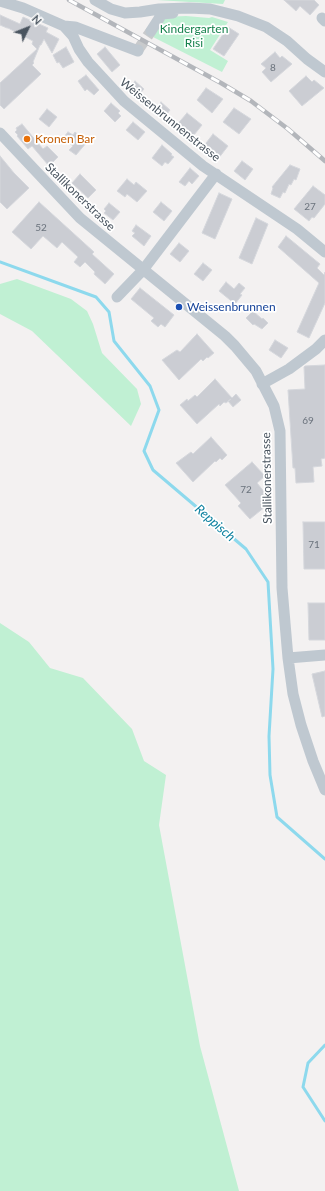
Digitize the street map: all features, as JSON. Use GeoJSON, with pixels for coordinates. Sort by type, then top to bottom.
{"type":"FeatureCollection","features":[{"type":"Feature","properties":{"kind":"street"},"geometry":{"type":"LineString","coordinates":[[95,0],[111,9],[125,13],[159,9],[210,9],[238,16],[266,27],[287,41],[307,59],[325,72]]}},
{"type":"Feature","properties":{"kind":"street","name":"Weissenbrunnenstrasse"},"geometry":{"type":"LineString","coordinates":[[0,1],[24,8],[64,26],[73,36],[79,49],[88,62],[124,101],[186,152],[297,229],[325,252]]}},
{"type":"Feature","properties":{"kind":"street"},"geometry":{"type":"LineString","coordinates":[[151,31],[162,14],[185,13],[209,16],[210,9]]}},
{"type":"Feature","properties":{"kind":"street"},"geometry":{"type":"LineString","coordinates":[[64,26],[75,27],[138,50]]}},
{"type":"Feature","properties":{"kind":"street","name":"Stallikonerstrasse"},"geometry":{"type":"LineString","coordinates":[[0,133],[80,218],[224,336],[252,367],[274,406],[280,432],[282,588],[288,658],[301,725],[313,761],[325,790]]}},
{"type":"Feature","properties":{"kind":"street","name":"Weissenbrunnenstrasse"},"geometry":{"type":"LineString","coordinates":[[117,297],[143,270],[216,174]]}},
{"type":"Feature","properties":{"kind":"street"},"geometry":{"type":"LineString","coordinates":[[262,384],[289,369],[316,349],[325,340]]}},
{"type":"Feature","properties":{"kind":"street"},"geometry":{"type":"LineString","coordinates":[[288,658],[325,655]]}},
{"type":"Feature","properties":{"kind":"green space"},"geometry":{"type":"Polygon","coordinates":[[[157,0],[225,0],[223,4],[157,0]]]}},
{"type":"Feature","properties":{"kind":"green space","name":"Kindergarten Risi"},"geometry":{"type":"Polygon","coordinates":[[[164,17],[212,17],[228,22],[210,50],[228,61],[222,72],[153,37],[153,32],[164,17]]]}},
{"type":"Feature","properties":{"kind":"green space"},"geometry":{"type":"Polygon","coordinates":[[[17,279],[71,299],[87,311],[93,324],[102,353],[137,389],[141,404],[131,426],[32,331],[0,314],[0,284],[17,279]]]}},
{"type":"Feature","properties":{"kind":"green space"},"geometry":{"type":"Polygon","coordinates":[[[0,623],[29,642],[50,668],[83,678],[132,729],[144,761],[166,775],[159,825],[200,1046],[239,1191],[0,1191],[0,623]]]}},
{"type":"Feature","properties":{"kind":"building"},"geometry":{"type":"Polygon","coordinates":[[[284,0],[314,0],[319,5],[310,15],[300,6],[296,11],[284,0]]]}},
{"type":"Feature","properties":{"kind":"building"},"geometry":{"type":"Polygon","coordinates":[[[0,15],[20,24],[23,17],[48,28],[46,32],[59,39],[52,53],[44,39],[32,65],[41,74],[4,109],[0,105],[0,83],[37,49],[32,44],[33,41],[0,25],[0,15]]]}},
{"type":"Feature","properties":{"kind":"building","name":"Kindergarten Risi"},"geometry":{"type":"Polygon","coordinates":[[[228,27],[239,34],[224,56],[213,49],[228,27]]]}},
{"type":"Feature","properties":{"kind":"building"},"geometry":{"type":"Polygon","coordinates":[[[66,47],[74,62],[63,68],[59,62],[57,63],[53,55],[66,47]]]}},
{"type":"Feature","properties":{"kind":"building"},"geometry":{"type":"Polygon","coordinates":[[[105,47],[120,65],[112,72],[97,54],[105,47]]]}},
{"type":"Feature","properties":{"kind":"building"},"geometry":{"type":"Polygon","coordinates":[[[275,52],[280,58],[282,56],[292,64],[271,82],[262,72],[266,68],[261,64],[275,52]]]}},
{"type":"Feature","properties":{"kind":"building"},"geometry":{"type":"Polygon","coordinates":[[[86,75],[99,90],[94,95],[87,89],[85,91],[78,81],[86,75]]]}},
{"type":"Feature","properties":{"kind":"building"},"geometry":{"type":"Polygon","coordinates":[[[306,76],[312,82],[314,80],[324,88],[302,106],[289,91],[306,76]]]}},
{"type":"Feature","properties":{"kind":"building"},"geometry":{"type":"Polygon","coordinates":[[[135,81],[144,89],[137,97],[128,89],[135,81]]]}},
{"type":"Feature","properties":{"kind":"building"},"geometry":{"type":"Polygon","coordinates":[[[206,88],[223,99],[212,113],[197,100],[206,88]]]}},
{"type":"Feature","properties":{"kind":"building"},"geometry":{"type":"Polygon","coordinates":[[[161,102],[170,110],[164,118],[154,111],[161,102]]]}},
{"type":"Feature","properties":{"kind":"building"},"geometry":{"type":"Polygon","coordinates":[[[111,103],[120,111],[118,113],[121,116],[115,122],[104,111],[111,103]]]}},
{"type":"Feature","properties":{"kind":"building"},"geometry":{"type":"Polygon","coordinates":[[[234,108],[251,119],[239,134],[223,122],[234,108]]]}},
{"type":"Feature","properties":{"kind":"building"},"geometry":{"type":"Polygon","coordinates":[[[47,109],[57,117],[49,127],[39,119],[47,109]]]}},
{"type":"Feature","properties":{"kind":"building"},"geometry":{"type":"Polygon","coordinates":[[[187,113],[202,125],[190,140],[175,127],[187,113]]]}},
{"type":"Feature","properties":{"kind":"building"},"geometry":{"type":"Polygon","coordinates":[[[133,122],[145,132],[138,140],[126,130],[133,122]]]}},
{"type":"Feature","properties":{"kind":"building"},"geometry":{"type":"Polygon","coordinates":[[[22,124],[43,149],[47,146],[58,157],[49,166],[32,146],[28,149],[17,136],[18,135],[15,132],[17,130],[16,128],[22,124]]]}},
{"type":"Feature","properties":{"kind":"building"},"geometry":{"type":"Polygon","coordinates":[[[68,132],[73,135],[75,132],[87,142],[76,155],[69,150],[73,146],[63,138],[68,132]]]}},
{"type":"Feature","properties":{"kind":"building"},"geometry":{"type":"Polygon","coordinates":[[[213,134],[228,146],[218,159],[203,147],[213,134]]]}},
{"type":"Feature","properties":{"kind":"building"},"geometry":{"type":"Polygon","coordinates":[[[162,145],[174,157],[168,164],[165,162],[162,166],[152,158],[162,145]]]}},
{"type":"Feature","properties":{"kind":"building"},"geometry":{"type":"Polygon","coordinates":[[[0,156],[29,188],[7,209],[0,202],[0,156]]]}},
{"type":"Feature","properties":{"kind":"building"},"geometry":{"type":"Polygon","coordinates":[[[242,161],[253,169],[245,180],[234,171],[242,161]]]}},
{"type":"Feature","properties":{"kind":"building"},"geometry":{"type":"Polygon","coordinates":[[[290,165],[300,169],[296,180],[294,179],[291,185],[289,184],[285,193],[283,192],[280,198],[271,194],[272,187],[290,165]]]}},
{"type":"Feature","properties":{"kind":"building"},"geometry":{"type":"Polygon","coordinates":[[[190,168],[199,176],[192,184],[189,181],[185,186],[179,182],[190,168]]]}},
{"type":"Feature","properties":{"kind":"building"},"geometry":{"type":"Polygon","coordinates":[[[80,174],[96,190],[88,198],[72,183],[80,174]]]}},
{"type":"Feature","properties":{"kind":"building"},"geometry":{"type":"Polygon","coordinates":[[[127,179],[134,185],[136,182],[147,191],[137,202],[127,194],[125,197],[117,191],[127,179]]]}},
{"type":"Feature","properties":{"kind":"building"},"geometry":{"type":"Polygon","coordinates":[[[313,186],[325,195],[325,204],[314,218],[312,217],[309,221],[294,209],[313,186]]]}},
{"type":"Feature","properties":{"kind":"building"},"geometry":{"type":"Polygon","coordinates":[[[219,193],[232,199],[215,239],[202,233],[219,193]]]}},
{"type":"Feature","properties":{"kind":"building"},"geometry":{"type":"Polygon","coordinates":[[[39,202],[94,252],[92,254],[114,274],[105,284],[94,274],[95,272],[85,262],[80,267],[74,262],[78,257],[62,242],[57,248],[43,236],[31,249],[12,232],[39,202]]]}},
{"type":"Feature","properties":{"kind":"building"},"geometry":{"type":"Polygon","coordinates":[[[161,202],[172,211],[164,221],[153,212],[161,202]]]}},
{"type":"Feature","properties":{"kind":"building"},"geometry":{"type":"Polygon","coordinates":[[[109,203],[120,212],[113,220],[104,213],[106,211],[104,209],[109,203]]]}},
{"type":"Feature","properties":{"kind":"building"},"geometry":{"type":"Polygon","coordinates":[[[256,218],[268,224],[252,264],[239,258],[256,218]]]}},
{"type":"Feature","properties":{"kind":"building"},"geometry":{"type":"Polygon","coordinates":[[[136,225],[151,236],[144,246],[132,236],[135,233],[132,231],[136,225]]]}},
{"type":"Feature","properties":{"kind":"building"},"geometry":{"type":"Polygon","coordinates":[[[286,236],[320,264],[317,268],[324,275],[325,272],[325,303],[309,338],[297,332],[319,283],[278,247],[286,236]]]}},
{"type":"Feature","properties":{"kind":"building"},"geometry":{"type":"Polygon","coordinates":[[[179,243],[189,251],[180,262],[170,254],[179,243]]]}},
{"type":"Feature","properties":{"kind":"building"},"geometry":{"type":"Polygon","coordinates":[[[203,263],[212,270],[203,281],[194,274],[203,263]]]}},
{"type":"Feature","properties":{"kind":"building"},"geometry":{"type":"Polygon","coordinates":[[[226,282],[234,289],[239,283],[245,288],[235,304],[219,291],[226,282]]]}},
{"type":"Feature","properties":{"kind":"building"},"geometry":{"type":"Polygon","coordinates":[[[140,288],[174,315],[165,327],[161,324],[158,327],[151,321],[154,318],[131,299],[140,288]]]}},
{"type":"Feature","properties":{"kind":"building"},"geometry":{"type":"Polygon","coordinates":[[[253,311],[268,323],[262,329],[254,324],[253,325],[246,318],[253,311]]]}},
{"type":"Feature","properties":{"kind":"building"},"geometry":{"type":"Polygon","coordinates":[[[197,334],[214,353],[203,361],[201,359],[179,380],[162,360],[177,350],[180,352],[197,334]]]}},
{"type":"Feature","properties":{"kind":"building"},"geometry":{"type":"Polygon","coordinates":[[[275,340],[288,348],[281,358],[269,350],[275,340]]]}},
{"type":"Feature","properties":{"kind":"building"},"geometry":{"type":"Polygon","coordinates":[[[325,365],[325,458],[321,459],[322,466],[313,467],[314,482],[296,483],[295,468],[293,468],[288,390],[305,389],[305,366],[325,365]]]}},
{"type":"Feature","properties":{"kind":"building"},"geometry":{"type":"Polygon","coordinates":[[[215,379],[232,398],[236,394],[241,400],[233,407],[228,401],[226,403],[224,402],[220,406],[219,404],[197,424],[180,405],[195,395],[197,397],[215,379]]]}},
{"type":"Feature","properties":{"kind":"building"},"geometry":{"type":"Polygon","coordinates":[[[211,437],[227,455],[222,460],[220,458],[216,462],[215,461],[193,482],[176,463],[191,452],[193,454],[211,437]]]}},
{"type":"Feature","properties":{"kind":"building"},"geometry":{"type":"Polygon","coordinates":[[[252,462],[265,476],[257,483],[266,494],[260,499],[266,506],[250,519],[238,506],[241,503],[225,485],[252,462]]]}},
{"type":"Feature","properties":{"kind":"building"},"geometry":{"type":"Polygon","coordinates":[[[303,522],[325,522],[325,569],[304,569],[303,522]]]}},
{"type":"Feature","properties":{"kind":"building"},"geometry":{"type":"Polygon","coordinates":[[[308,603],[325,603],[325,640],[309,640],[308,603]]]}},
{"type":"Feature","properties":{"kind":"building"},"geometry":{"type":"Polygon","coordinates":[[[325,671],[325,716],[322,717],[312,674],[325,671]]]}},
{"type":"Feature","properties":{"kind":"waterway","name":"Reppisch"},"geometry":{"type":"LineString","coordinates":[[0,262],[96,297],[109,312],[114,341],[150,386],[159,410],[144,451],[153,470],[246,549],[268,582],[273,669],[269,736],[270,775],[277,817],[325,859]]}},
{"type":"Feature","properties":{"kind":"waterway","name":"Reppisch"},"geometry":{"type":"LineString","coordinates":[[325,1045],[308,1063],[303,1087],[325,1121]]}},
{"type":"Feature","properties":{"kind":"tunnel"},"geometry":{"type":"LineString","coordinates":[[138,50],[151,31]]}},
{"type":"Feature","properties":{"kind":"railway"},"geometry":{"type":"LineString","coordinates":[[69,0],[251,101],[288,129],[325,161]]}},
{"type":"Feature","properties":{"kind":"place","name":"Kronen Bar"},"geometry":{"type":"Point","coordinates":[27,139]}},
{"type":"Feature","properties":{"kind":"place","name":"Weissenbrunnen"},"geometry":{"type":"Point","coordinates":[179,307]}}]}
